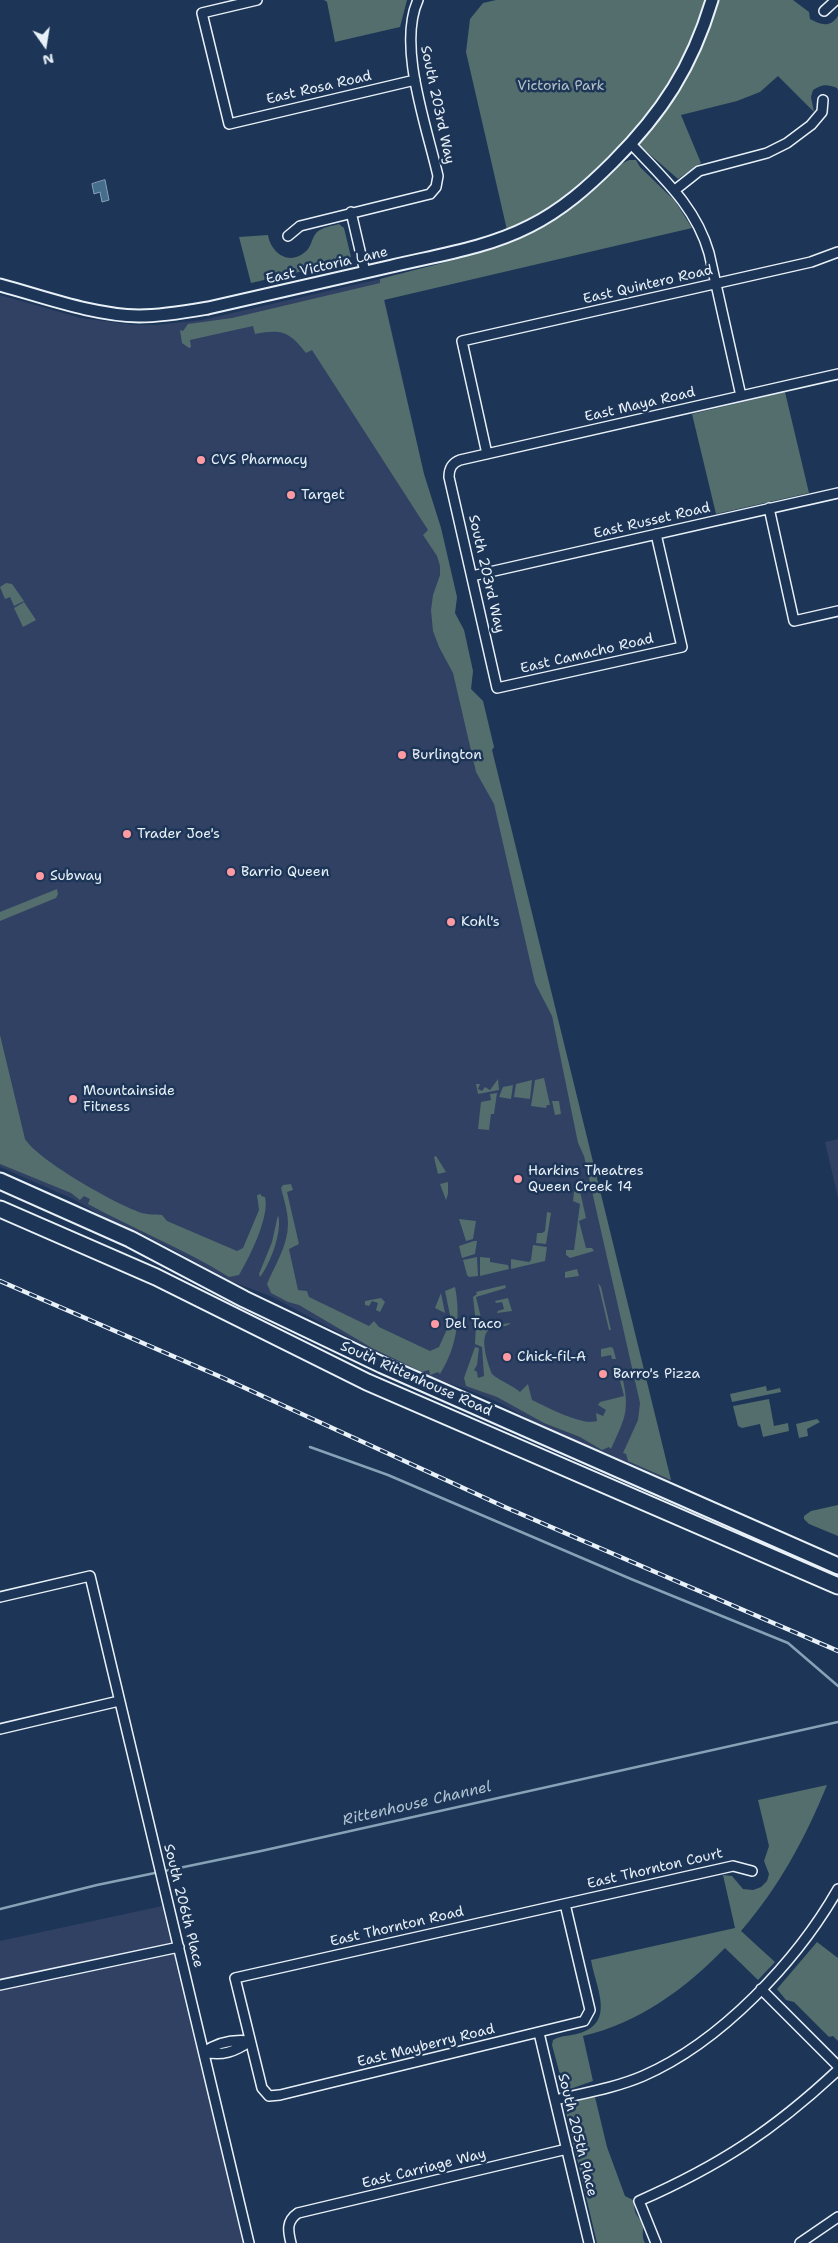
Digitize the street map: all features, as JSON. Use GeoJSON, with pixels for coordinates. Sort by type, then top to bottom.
{"type":"FeatureCollection","features":[{"type":"Feature","properties":{"kind":"main road","name":"South Rittenhouse Road"},"geometry":{"type":"LineString","coordinates":[[0,1181],[130,1239],[321,1337],[838,1566]]}},
{"type":"Feature","properties":{"kind":"main road","name":"South Rittenhouse Road"},"geometry":{"type":"LineString","coordinates":[[0,1209],[156,1277],[367,1382],[838,1586]]}},
{"type":"Feature","properties":{"kind":"main road"},"geometry":{"type":"LineString","coordinates":[[234,1317],[244,1299]]}},
{"type":"Feature","properties":{"kind":"main road"},"geometry":{"type":"LineString","coordinates":[[367,1382],[386,1381],[430,1400],[447,1394]]}},
{"type":"Feature","properties":{"kind":"main road"},"geometry":{"type":"LineString","coordinates":[[542,1457],[557,1455],[596,1471],[603,1470],[609,1466]]}},
{"type":"Feature","properties":{"kind":"street","name":"East Rosa Road"},"geometry":{"type":"LineString","coordinates":[[257,0],[202,13],[229,124],[415,80]]}},
{"type":"Feature","properties":{"kind":"street","name":"South 203rd Way"},"geometry":{"type":"LineString","coordinates":[[351,212],[430,194],[436,186],[438,176],[415,80],[409,41],[411,22],[418,0]]}},
{"type":"Feature","properties":{"kind":"street","name":"East Victoria Lane"},"geometry":{"type":"LineString","coordinates":[[0,285],[94,310],[127,315],[164,315],[208,308],[478,246],[530,226],[582,192],[631,144],[667,100],[684,73],[704,26],[712,0]]}},
{"type":"Feature","properties":{"kind":"street"},"geometry":{"type":"LineString","coordinates":[[824,11],[836,0]]}},
{"type":"Feature","properties":{"kind":"street"},"geometry":{"type":"LineString","coordinates":[[675,190],[699,171],[767,153],[787,144],[811,125],[822,112],[823,100]]}},
{"type":"Feature","properties":{"kind":"street"},"geometry":{"type":"LineString","coordinates":[[631,144],[675,190],[690,209],[701,230],[716,284],[741,396]]}},
{"type":"Feature","properties":{"kind":"street"},"geometry":{"type":"LineString","coordinates":[[288,236],[300,226],[351,212],[365,272]]}},
{"type":"Feature","properties":{"kind":"street","name":"East Quintero Road"},"geometry":{"type":"LineString","coordinates":[[487,454],[462,341],[811,262],[838,252]]}},
{"type":"Feature","properties":{"kind":"street","name":"East Maya Road"},"geometry":{"type":"LineString","coordinates":[[451,466],[460,460],[838,374]]}},
{"type":"Feature","properties":{"kind":"street","name":"South 203rd Way"},"geometry":{"type":"LineString","coordinates":[[451,466],[449,477],[497,688]]}},
{"type":"Feature","properties":{"kind":"street","name":"East Russet Road"},"geometry":{"type":"LineString","coordinates":[[472,576],[838,493]]}},
{"type":"Feature","properties":{"kind":"street"},"geometry":{"type":"LineString","coordinates":[[769,508],[794,621],[838,611]]}},
{"type":"Feature","properties":{"kind":"street","name":"East Camacho Road"},"geometry":{"type":"LineString","coordinates":[[497,688],[682,646],[656,534]]}},
{"type":"Feature","properties":{"kind":"street","name":"South 206th Place"},"geometry":{"type":"LineString","coordinates":[[0,1597],[90,1576],[249,2243]]}},
{"type":"Feature","properties":{"kind":"street"},"geometry":{"type":"LineString","coordinates":[[0,1729],[119,1702]]}},
{"type":"Feature","properties":{"kind":"street","name":"East Thornton Court"},"geometry":{"type":"LineString","coordinates":[[565,1904],[733,1866],[752,1871]]}},
{"type":"Feature","properties":{"kind":"street"},"geometry":{"type":"LineString","coordinates":[[555,2100],[621,2084],[665,2065],[727,2021],[761,1990],[804,1940],[838,1888]]}},
{"type":"Feature","properties":{"kind":"street","name":"East Thornton Road"},"geometry":{"type":"LineString","coordinates":[[250,2041],[235,1978],[565,1904]]}},
{"type":"Feature","properties":{"kind":"street","name":"East Mayberry Road"},"geometry":{"type":"LineString","coordinates":[[250,2041],[262,2088],[269,2096],[280,2095],[579,2023],[588,2018],[590,2006],[565,1904]]}},
{"type":"Feature","properties":{"kind":"street"},"geometry":{"type":"LineString","coordinates":[[0,1986],[179,1947]]}},
{"type":"Feature","properties":{"kind":"street"},"geometry":{"type":"LineString","coordinates":[[761,1990],[838,2066]]}},
{"type":"Feature","properties":{"kind":"street","name":"South 205th Place"},"geometry":{"type":"LineString","coordinates":[[539,2033],[589,2243]]}},
{"type":"Feature","properties":{"kind":"street"},"geometry":{"type":"LineString","coordinates":[[204,2052],[217,2055],[237,2050],[250,2041]]}},
{"type":"Feature","properties":{"kind":"street"},"geometry":{"type":"LineString","coordinates":[[656,2243],[639,2201],[684,2182],[726,2158],[805,2101],[838,2070]]}},
{"type":"Feature","properties":{"kind":"street","name":"East Carriage Way"},"geometry":{"type":"LineString","coordinates":[[291,2243],[288,2230],[290,2220],[298,2214],[567,2149]]}},
{"type":"Feature","properties":{"kind":"street"},"geometry":{"type":"LineString","coordinates":[[800,2243],[838,2217]]}},
{"type":"Feature","properties":{"kind":"shaded area"},"geometry":{"type":"Polygon","coordinates":[[[105,180],[109,200],[102,202],[100,192],[94,194],[92,184],[105,180]]]}},
{"type":"Feature","properties":{"kind":"shaded area"},"geometry":{"type":"Polygon","coordinates":[[[380,279],[424,474],[441,528],[457,597],[455,613],[464,630],[473,671],[471,689],[483,701],[494,747],[492,750],[671,1480],[669,1483],[536,1423],[500,1403],[397,1363],[270,1296],[228,1280],[172,1249],[100,1215],[73,1199],[0,1167],[0,295],[81,318],[134,325],[155,325],[202,320],[380,279]]]}},
{"type":"Feature","properties":{"kind":"shaded area"},"geometry":{"type":"Polygon","coordinates":[[[838,1139],[838,1198],[825,1142],[838,1139]]]}},
{"type":"Feature","properties":{"kind":"shaded area"},"geometry":{"type":"Polygon","coordinates":[[[162,1906],[243,2243],[0,2243],[0,1941],[162,1906]]]}},
{"type":"Feature","properties":{"kind":"green space"},"geometry":{"type":"Polygon","coordinates":[[[324,0],[407,0],[400,27],[335,42],[327,2],[324,0]]]}},
{"type":"Feature","properties":{"kind":"green space","name":"Victoria Park"},"geometry":{"type":"Polygon","coordinates":[[[496,0],[705,0],[697,31],[667,93],[643,122],[609,160],[579,188],[538,214],[507,230],[466,52],[470,19],[483,3],[496,0]]]}},
{"type":"Feature","properties":{"kind":"green space"},"geometry":{"type":"Polygon","coordinates":[[[718,0],[793,0],[809,12],[810,19],[822,24],[829,24],[838,16],[838,90],[837,88],[825,85],[813,90],[811,97],[814,112],[778,76],[760,92],[737,101],[681,115],[701,163],[678,179],[639,145],[666,110],[687,77],[704,41],[718,0]]]}},
{"type":"Feature","properties":{"kind":"green space"},"geometry":{"type":"Polygon","coordinates":[[[629,160],[636,160],[640,167],[675,201],[692,228],[384,300],[424,474],[441,528],[457,597],[455,613],[464,630],[473,671],[471,689],[483,701],[494,747],[492,750],[671,1480],[628,1461],[626,1454],[623,1453],[638,1420],[640,1403],[584,1156],[578,1143],[552,1016],[535,983],[494,804],[476,772],[453,673],[433,631],[431,610],[433,595],[440,575],[440,566],[437,556],[423,535],[428,530],[312,350],[306,353],[295,340],[284,333],[255,334],[253,326],[190,340],[191,347],[189,348],[182,343],[180,330],[183,331],[188,324],[232,318],[380,283],[380,279],[491,249],[534,231],[554,220],[589,194],[621,164],[629,160]]]}},
{"type":"Feature","properties":{"kind":"green space"},"geometry":{"type":"Polygon","coordinates":[[[339,224],[344,228],[351,257],[347,261],[251,283],[239,237],[268,235],[277,252],[287,258],[293,258],[307,250],[317,232],[339,224]]]}},
{"type":"Feature","properties":{"kind":"green space"},"geometry":{"type":"Polygon","coordinates":[[[785,392],[809,493],[716,514],[692,414],[785,392]]]}},
{"type":"Feature","properties":{"kind":"green space"},"geometry":{"type":"Polygon","coordinates":[[[6,583],[12,584],[24,601],[14,606],[10,597],[5,599],[0,587],[6,583]]]}},
{"type":"Feature","properties":{"kind":"green space"},"geometry":{"type":"Polygon","coordinates":[[[24,602],[36,620],[23,627],[14,608],[24,602]]]}},
{"type":"Feature","properties":{"kind":"green space"},"geometry":{"type":"Polygon","coordinates":[[[57,889],[58,894],[56,898],[0,921],[0,912],[57,889]]]}},
{"type":"Feature","properties":{"kind":"green space"},"geometry":{"type":"Polygon","coordinates":[[[0,1035],[25,1139],[46,1159],[79,1181],[130,1208],[145,1214],[162,1215],[167,1221],[237,1251],[243,1248],[259,1210],[257,1195],[261,1194],[261,1196],[265,1197],[266,1205],[262,1226],[239,1275],[229,1277],[194,1257],[88,1204],[90,1199],[84,1196],[80,1200],[71,1193],[0,1164],[0,1035]]]}},
{"type":"Feature","properties":{"kind":"green space"},"geometry":{"type":"Polygon","coordinates":[[[544,1078],[550,1105],[547,1105],[546,1108],[531,1106],[535,1080],[544,1078]]]}},
{"type":"Feature","properties":{"kind":"green space"},"geometry":{"type":"Polygon","coordinates":[[[498,1079],[499,1090],[478,1094],[476,1084],[480,1084],[478,1089],[482,1091],[485,1087],[490,1090],[498,1079]]]}},
{"type":"Feature","properties":{"kind":"green space"},"geometry":{"type":"Polygon","coordinates":[[[532,1080],[530,1099],[514,1097],[516,1084],[532,1080]]]}},
{"type":"Feature","properties":{"kind":"green space"},"geometry":{"type":"Polygon","coordinates":[[[513,1085],[511,1099],[499,1097],[503,1087],[513,1085]]]}},
{"type":"Feature","properties":{"kind":"green space"},"geometry":{"type":"Polygon","coordinates":[[[497,1093],[494,1114],[491,1114],[489,1130],[478,1129],[481,1102],[491,1100],[490,1094],[497,1093]]]}},
{"type":"Feature","properties":{"kind":"green space"},"geometry":{"type":"Polygon","coordinates":[[[552,1101],[559,1101],[561,1114],[555,1115],[552,1101]]]}},
{"type":"Feature","properties":{"kind":"green space"},"geometry":{"type":"Polygon","coordinates":[[[436,1156],[446,1172],[438,1174],[434,1157],[436,1156]]]}},
{"type":"Feature","properties":{"kind":"green space"},"geometry":{"type":"Polygon","coordinates":[[[448,1182],[448,1194],[446,1200],[440,1184],[448,1182]]]}},
{"type":"Feature","properties":{"kind":"green space"},"geometry":{"type":"Polygon","coordinates":[[[291,1184],[293,1190],[287,1192],[299,1244],[289,1249],[298,1290],[307,1291],[309,1297],[369,1326],[374,1321],[379,1327],[430,1351],[439,1347],[451,1320],[445,1291],[455,1287],[458,1309],[456,1332],[446,1364],[440,1374],[438,1372],[430,1375],[429,1370],[422,1372],[372,1348],[299,1305],[288,1302],[271,1293],[267,1284],[281,1255],[286,1240],[288,1224],[281,1188],[283,1185],[291,1184]]]}},
{"type":"Feature","properties":{"kind":"green space"},"geometry":{"type":"Polygon","coordinates":[[[577,1189],[580,1191],[586,1218],[579,1221],[586,1248],[592,1248],[594,1251],[570,1258],[566,1255],[566,1250],[574,1250],[580,1204],[573,1201],[574,1192],[577,1189]]]}},
{"type":"Feature","properties":{"kind":"green space"},"geometry":{"type":"Polygon","coordinates":[[[547,1212],[551,1213],[546,1244],[536,1243],[537,1233],[545,1231],[547,1212]]]}},
{"type":"Feature","properties":{"kind":"green space"},"geometry":{"type":"Polygon","coordinates":[[[278,1215],[279,1229],[275,1247],[260,1277],[259,1274],[272,1242],[278,1215]]]}},
{"type":"Feature","properties":{"kind":"green space"},"geometry":{"type":"Polygon","coordinates":[[[459,1219],[476,1221],[473,1239],[466,1241],[459,1219]]]}},
{"type":"Feature","properties":{"kind":"green space"},"geometry":{"type":"Polygon","coordinates":[[[477,1241],[475,1254],[462,1258],[459,1246],[477,1241]]]}},
{"type":"Feature","properties":{"kind":"green space"},"geometry":{"type":"Polygon","coordinates":[[[533,1245],[547,1247],[545,1261],[511,1269],[511,1259],[529,1262],[531,1260],[533,1245]]]}},
{"type":"Feature","properties":{"kind":"green space"},"geometry":{"type":"Polygon","coordinates":[[[477,1257],[478,1276],[469,1277],[463,1260],[477,1257]]]}},
{"type":"Feature","properties":{"kind":"green space"},"geometry":{"type":"Polygon","coordinates":[[[480,1257],[490,1258],[490,1262],[508,1265],[509,1269],[480,1276],[480,1257]]]}},
{"type":"Feature","properties":{"kind":"green space"},"geometry":{"type":"Polygon","coordinates":[[[577,1269],[579,1276],[565,1278],[565,1272],[577,1269]]]}},
{"type":"Feature","properties":{"kind":"green space"},"geometry":{"type":"Polygon","coordinates":[[[598,1283],[601,1287],[611,1330],[609,1330],[598,1283]]]}},
{"type":"Feature","properties":{"kind":"green space"},"geometry":{"type":"Polygon","coordinates":[[[505,1285],[506,1288],[476,1297],[483,1326],[511,1323],[506,1326],[490,1329],[486,1333],[484,1344],[492,1374],[520,1392],[528,1384],[532,1400],[564,1415],[591,1422],[597,1421],[596,1413],[603,1416],[606,1410],[598,1405],[600,1402],[624,1396],[620,1381],[623,1380],[626,1408],[611,1449],[609,1447],[602,1450],[580,1437],[544,1423],[497,1397],[466,1386],[464,1378],[475,1347],[479,1348],[477,1365],[474,1370],[477,1372],[478,1378],[484,1376],[482,1347],[475,1344],[476,1324],[473,1297],[477,1294],[476,1292],[505,1285]]]}},
{"type":"Feature","properties":{"kind":"green space"},"geometry":{"type":"Polygon","coordinates":[[[441,1293],[445,1313],[435,1308],[441,1293]]]}},
{"type":"Feature","properties":{"kind":"green space"},"geometry":{"type":"Polygon","coordinates":[[[381,1298],[385,1302],[380,1312],[376,1310],[378,1303],[372,1301],[369,1306],[365,1305],[365,1301],[381,1298]]]}},
{"type":"Feature","properties":{"kind":"green space"},"geometry":{"type":"Polygon","coordinates":[[[508,1298],[512,1311],[497,1313],[504,1309],[502,1302],[496,1303],[495,1301],[508,1298]]]}},
{"type":"Feature","properties":{"kind":"green space"},"geometry":{"type":"Polygon","coordinates":[[[611,1347],[616,1359],[612,1359],[611,1355],[601,1357],[601,1349],[611,1347]]]}},
{"type":"Feature","properties":{"kind":"green space"},"geometry":{"type":"Polygon","coordinates":[[[766,1386],[767,1391],[780,1388],[781,1392],[732,1402],[730,1394],[766,1386]]]}},
{"type":"Feature","properties":{"kind":"green space"},"geometry":{"type":"Polygon","coordinates":[[[769,1399],[774,1426],[788,1423],[789,1431],[763,1437],[760,1424],[742,1428],[738,1426],[733,1406],[769,1399]]]}},
{"type":"Feature","properties":{"kind":"green space"},"geometry":{"type":"Polygon","coordinates":[[[817,1419],[820,1422],[807,1429],[808,1436],[799,1438],[796,1424],[817,1419]]]}},
{"type":"Feature","properties":{"kind":"green space"},"geometry":{"type":"Polygon","coordinates":[[[838,1505],[838,1536],[809,1524],[804,1519],[804,1516],[811,1511],[838,1505]]]}},
{"type":"Feature","properties":{"kind":"green space"},"geometry":{"type":"Polygon","coordinates":[[[827,1785],[810,1824],[790,1862],[755,1914],[741,1931],[775,1962],[758,1980],[725,1948],[694,1977],[660,2002],[623,2023],[583,2036],[593,2081],[570,2089],[563,2086],[552,2045],[553,2040],[583,2032],[593,2026],[601,2011],[599,1991],[591,1960],[735,1928],[723,1875],[732,1876],[743,1889],[753,1890],[761,1887],[767,1881],[769,1874],[764,1861],[769,1846],[758,1800],[827,1785]]]}},
{"type":"Feature","properties":{"kind":"green space"},"geometry":{"type":"Polygon","coordinates":[[[817,1942],[838,1958],[838,2041],[833,2036],[829,2037],[794,2002],[786,2000],[777,1989],[817,1942]]]}},
{"type":"Feature","properties":{"kind":"green space"},"geometry":{"type":"Polygon","coordinates":[[[595,2097],[607,2147],[625,2196],[635,2201],[634,2206],[642,2223],[645,2243],[597,2243],[566,2112],[566,2108],[572,2102],[595,2097]]]}},
{"type":"Feature","properties":{"kind":"waterway"},"geometry":{"type":"LineString","coordinates":[[310,1447],[388,1475],[631,1579],[788,1643],[838,1686]]}},
{"type":"Feature","properties":{"kind":"waterway","name":"Rittenhouse Channel"},"geometry":{"type":"LineString","coordinates":[[0,1909],[97,1885],[261,1851],[838,1722]]}},
{"type":"Feature","properties":{"kind":"railway"},"geometry":{"type":"LineString","coordinates":[[0,1281],[221,1377],[507,1508],[838,1651]]}},
{"type":"Feature","properties":{"kind":"place","name":"CVS Pharmacy"},"geometry":{"type":"Point","coordinates":[201,460]}},
{"type":"Feature","properties":{"kind":"place","name":"Target"},"geometry":{"type":"Point","coordinates":[291,495]}},
{"type":"Feature","properties":{"kind":"place","name":"Burlington"},"geometry":{"type":"Point","coordinates":[402,755]}},
{"type":"Feature","properties":{"kind":"place","name":"Trader Joe's"},"geometry":{"type":"Point","coordinates":[127,834]}},
{"type":"Feature","properties":{"kind":"place","name":"Barrio Queen"},"geometry":{"type":"Point","coordinates":[231,872]}},
{"type":"Feature","properties":{"kind":"place","name":"Subway"},"geometry":{"type":"Point","coordinates":[40,876]}},
{"type":"Feature","properties":{"kind":"place","name":"Kohl's"},"geometry":{"type":"Point","coordinates":[451,922]}},
{"type":"Feature","properties":{"kind":"place","name":"Mountainside Fitness"},"geometry":{"type":"Point","coordinates":[73,1099]}},
{"type":"Feature","properties":{"kind":"place","name":"Harkins Theatres Queen Creek 14"},"geometry":{"type":"Point","coordinates":[518,1179]}},
{"type":"Feature","properties":{"kind":"place","name":"Del Taco"},"geometry":{"type":"Point","coordinates":[435,1324]}},
{"type":"Feature","properties":{"kind":"place","name":"Chick-fil-A"},"geometry":{"type":"Point","coordinates":[507,1357]}},
{"type":"Feature","properties":{"kind":"place","name":"Barro's Pizza"},"geometry":{"type":"Point","coordinates":[603,1374]}}]}
